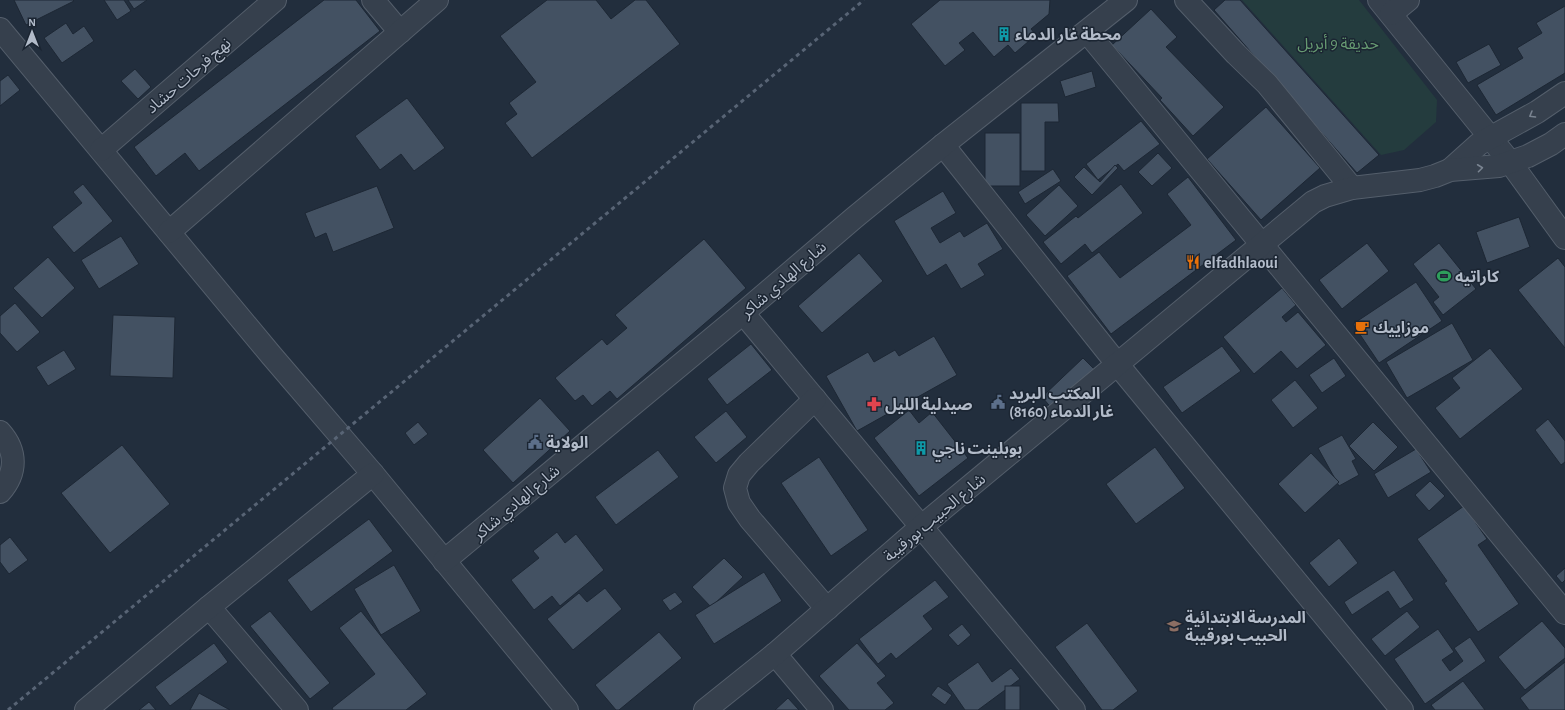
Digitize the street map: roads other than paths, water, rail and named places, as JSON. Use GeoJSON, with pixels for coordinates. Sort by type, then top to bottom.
{"type":"FeatureCollection","features":[{"type":"Feature","properties":{"kind":"street","name":"نهج فرحات حشاد"},"geometry":{"type":"LineString","coordinates":[[101,150],[275,0]]}},
{"type":"Feature","properties":{"kind":"street"},"geometry":{"type":"LineString","coordinates":[[373,0],[400,32]]}},
{"type":"Feature","properties":{"kind":"street"},"geometry":{"type":"LineString","coordinates":[[169,232],[437,0]]}},
{"type":"Feature","properties":{"kind":"street","name":"شارع الهادي شاكر"},"geometry":{"type":"LineString","coordinates":[[444,561],[743,313],[854,218],[943,145],[1126,0]]}},
{"type":"Feature","properties":{"kind":"street"},"geometry":{"type":"LineString","coordinates":[[1186,0],[1236,54],[1267,84],[1352,188]]}},
{"type":"Feature","properties":{"kind":"street"},"geometry":{"type":"LineString","coordinates":[[1408,0],[1385,7],[1510,162],[1565,238]]}},
{"type":"Feature","properties":{"kind":"street"},"geometry":{"type":"LineString","coordinates":[[0,29],[373,474],[567,710]]}},
{"type":"Feature","properties":{"kind":"street"},"geometry":{"type":"LineString","coordinates":[[1087,32],[1565,613]]}},
{"type":"Feature","properties":{"kind":"street","name":"شارع الحبيب بورقيبة"},"geometry":{"type":"LineString","coordinates":[[1450,170],[1472,149],[1537,112],[1565,93]]}},
{"type":"Feature","properties":{"kind":"street","name":"شارع الحبيب بورقيبة"},"geometry":{"type":"LineString","coordinates":[[705,710],[775,654],[922,526],[1313,202],[1324,196],[1352,188],[1420,180],[1450,170],[1499,166],[1528,156],[1551,144],[1565,134]]}},
{"type":"Feature","properties":{"kind":"street"},"geometry":{"type":"LineString","coordinates":[[943,145],[1118,365],[1402,710]]}},
{"type":"Feature","properties":{"kind":"street"},"geometry":{"type":"LineString","coordinates":[[743,313],[1074,710]]}},
{"type":"Feature","properties":{"kind":"street"},"geometry":{"type":"LineString","coordinates":[[815,399],[749,463],[739,475],[735,488],[739,503],[750,519],[827,609]]}},
{"type":"Feature","properties":{"kind":"street"},"geometry":{"type":"LineString","coordinates":[[0,432],[12,450],[14,461],[8,480],[0,492]]}},
{"type":"Feature","properties":{"kind":"street"},"geometry":{"type":"LineString","coordinates":[[86,710],[209,607],[373,474]]}},
{"type":"Feature","properties":{"kind":"street"},"geometry":{"type":"LineString","coordinates":[[209,607],[297,710]]}},
{"type":"Feature","properties":{"kind":"street"},"geometry":{"type":"LineString","coordinates":[[775,654],[822,710]]}},
{"type":"Feature","properties":{"kind":"railway"},"geometry":{"type":"LineString","coordinates":[[8,710],[864,0]]}},
{"type":"Feature","properties":{"kind":"place","name":"محطة غار الدماء"},"geometry":{"type":"Point","coordinates":[1004,34]}},
{"type":"Feature","properties":{"kind":"place","name":"elfadhlaoui"},"geometry":{"type":"Point","coordinates":[1193,262]}},
{"type":"Feature","properties":{"kind":"place","name":"كاراتيه"},"geometry":{"type":"Point","coordinates":[1444,276]}},
{"type":"Feature","properties":{"kind":"place","name":"موزاييك"},"geometry":{"type":"Point","coordinates":[1362,327]}},
{"type":"Feature","properties":{"kind":"place","name":"المكتب البريد غار الدماء (8160)"},"geometry":{"type":"Point","coordinates":[998,402]}},
{"type":"Feature","properties":{"kind":"place","name":"صيدلية الليل"},"geometry":{"type":"Point","coordinates":[874,404]}},
{"type":"Feature","properties":{"kind":"place","name":"الولاية"},"geometry":{"type":"Point","coordinates":[535,442]}},
{"type":"Feature","properties":{"kind":"place","name":"بوبلينت ناجي"},"geometry":{"type":"Point","coordinates":[921,448]}},
{"type":"Feature","properties":{"kind":"place","name":"المدرسة الابتدائية الحبيب بورقيبة"},"geometry":{"type":"Point","coordinates":[1174,626]}},
{"type":"Feature","properties":{"kind":"park label","name":"حديقة 9 أبريل"},"geometry":{"type":"Point","coordinates":[1338,43]}}]}
